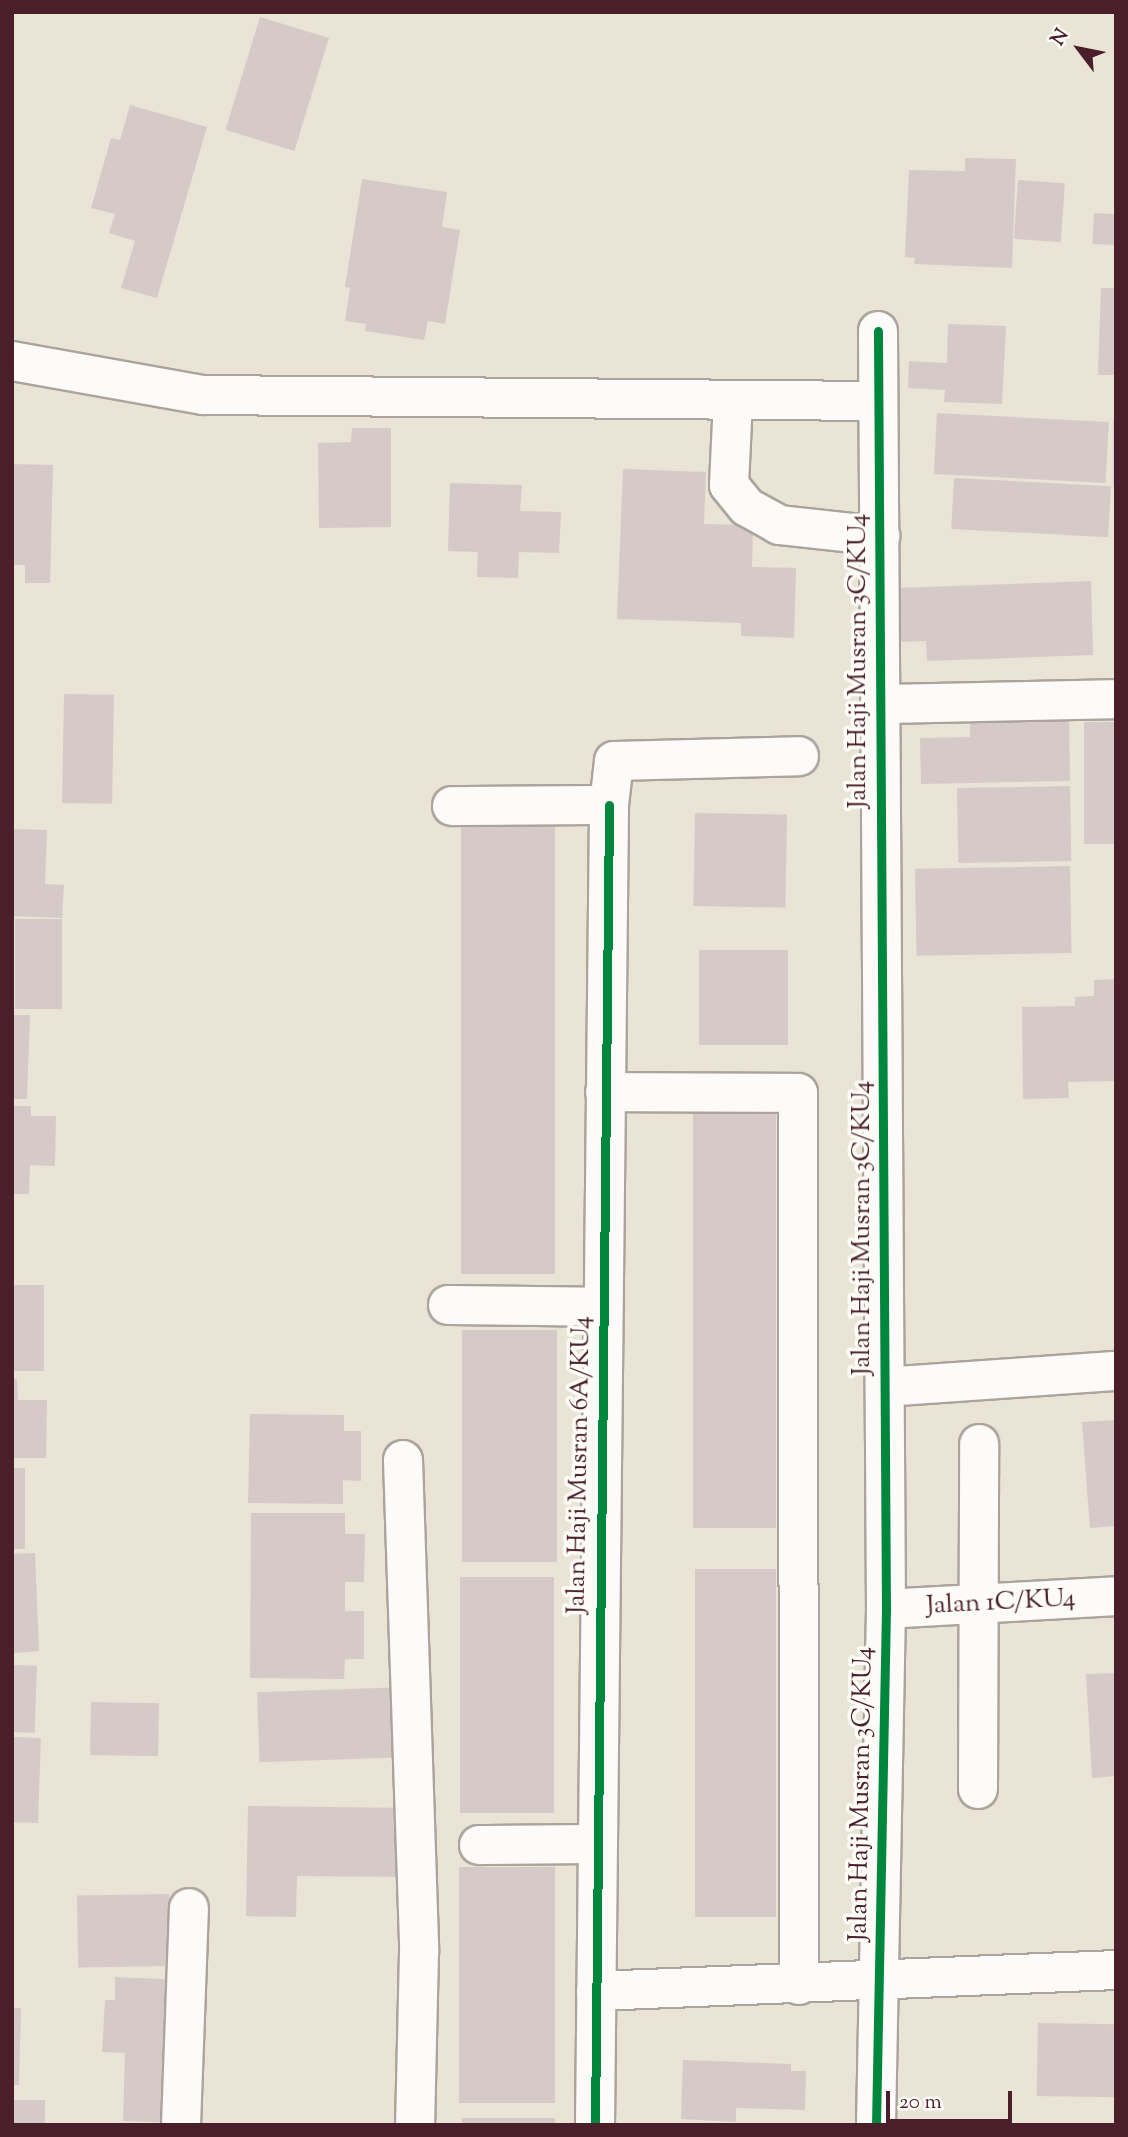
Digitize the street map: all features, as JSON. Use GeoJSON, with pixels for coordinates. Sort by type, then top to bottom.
{"type":"FeatureCollection","features":[{"type":"Feature","properties":{"kind":"street","name":"Jalan Haji Musran 3C/KU4"},"geometry":{"type":"LineString","coordinates":[[876,2125],[886,1609],[878,331]]}},
{"type":"Feature","properties":{"kind":"street"},"geometry":{"type":"LineString","coordinates":[[12,362],[203,395],[878,401]]}},
{"type":"Feature","properties":{"kind":"street"},"geometry":{"type":"LineString","coordinates":[[733,400],[729,485],[747,507],[779,525],[880,536]]}},
{"type":"Feature","properties":{"kind":"street"},"geometry":{"type":"LineString","coordinates":[[880,705],[1116,699]]}},
{"type":"Feature","properties":{"kind":"street","name":"Jalan Haji Musran 6A/KU4"},"geometry":{"type":"LineString","coordinates":[[595,2125],[602,1307],[609,805],[614,761],[799,756]]}},
{"type":"Feature","properties":{"kind":"street"},"geometry":{"type":"LineString","coordinates":[[452,806],[609,805]]}},
{"type":"Feature","properties":{"kind":"street"},"geometry":{"type":"LineString","coordinates":[[605,1092],[798,1093],[799,1985]]}},
{"type":"Feature","properties":{"kind":"street"},"geometry":{"type":"LineString","coordinates":[[448,1306],[602,1307]]}},
{"type":"Feature","properties":{"kind":"street"},"geometry":{"type":"LineString","coordinates":[[885,1387],[1116,1371]]}},
{"type":"Feature","properties":{"kind":"street"},"geometry":{"type":"LineString","coordinates":[[978,1789],[979,1444]]}},
{"type":"Feature","properties":{"kind":"street"},"geometry":{"type":"LineString","coordinates":[[403,1460],[419,1952],[415,2125]]}},
{"type":"Feature","properties":{"kind":"street","name":"Jalan 1C/KU4"},"geometry":{"type":"LineString","coordinates":[[886,1609],[980,1606],[1116,1596]]}},
{"type":"Feature","properties":{"kind":"street"},"geometry":{"type":"LineString","coordinates":[[479,1845],[597,1844]]}},
{"type":"Feature","properties":{"kind":"street"},"geometry":{"type":"LineString","coordinates":[[181,2125],[189,1908]]}},
{"type":"Feature","properties":{"kind":"street"},"geometry":{"type":"LineString","coordinates":[[596,1991],[879,1982],[1116,1970]]}},
{"type":"Feature","properties":{"kind":"building"},"geometry":{"type":"Polygon","coordinates":[[[260,17],[329,38],[294,151],[226,130],[260,17]]]}},
{"type":"Feature","properties":{"kind":"building"},"geometry":{"type":"Polygon","coordinates":[[[130,105],[207,127],[157,298],[121,288],[135,241],[109,233],[115,214],[91,208],[111,138],[120,140],[130,105]]]}},
{"type":"Feature","properties":{"kind":"building"},"geometry":{"type":"Polygon","coordinates":[[[965,158],[1016,159],[1012,268],[914,264],[915,258],[905,257],[909,170],[965,171],[965,158]]]}},
{"type":"Feature","properties":{"kind":"building"},"geometry":{"type":"Polygon","coordinates":[[[362,179],[447,192],[442,227],[460,230],[445,324],[428,321],[424,340],[365,331],[366,324],[345,321],[350,288],[345,287],[362,179]]]}},
{"type":"Feature","properties":{"kind":"building"},"geometry":{"type":"Polygon","coordinates":[[[1018,180],[1065,183],[1061,242],[1014,239],[1018,180]]]}},
{"type":"Feature","properties":{"kind":"building"},"geometry":{"type":"Polygon","coordinates":[[[1094,213],[1116,214],[1114,245],[1092,244],[1094,213]]]}},
{"type":"Feature","properties":{"kind":"building"},"geometry":{"type":"Polygon","coordinates":[[[1101,288],[1116,288],[1116,375],[1098,375],[1101,288]]]}},
{"type":"Feature","properties":{"kind":"building"},"geometry":{"type":"Polygon","coordinates":[[[948,324],[1006,326],[1002,404],[944,402],[945,390],[908,388],[909,361],[947,363],[948,324]]]}},
{"type":"Feature","properties":{"kind":"building"},"geometry":{"type":"Polygon","coordinates":[[[937,413],[1109,422],[1106,483],[934,474],[937,413]]]}},
{"type":"Feature","properties":{"kind":"building"},"geometry":{"type":"Polygon","coordinates":[[[1113,419],[1116,419],[1116,487],[1113,487],[1113,419]]]}},
{"type":"Feature","properties":{"kind":"building"},"geometry":{"type":"Polygon","coordinates":[[[352,428],[391,428],[391,527],[319,528],[318,443],[351,442],[352,428]]]}},
{"type":"Feature","properties":{"kind":"building"},"geometry":{"type":"Polygon","coordinates":[[[12,464],[53,465],[50,583],[25,583],[25,565],[12,565],[12,464]]]}},
{"type":"Feature","properties":{"kind":"building"},"geometry":{"type":"Polygon","coordinates":[[[623,469],[706,472],[704,524],[753,525],[752,567],[796,568],[794,638],[741,636],[741,623],[617,619],[623,469]]]}},
{"type":"Feature","properties":{"kind":"building"},"geometry":{"type":"Polygon","coordinates":[[[954,478],[1111,486],[1108,537],[951,529],[954,478]]]}},
{"type":"Feature","properties":{"kind":"building"},"geometry":{"type":"Polygon","coordinates":[[[450,483],[522,485],[520,511],[561,512],[559,553],[519,552],[518,578],[477,577],[478,552],[448,551],[450,483]]]}},
{"type":"Feature","properties":{"kind":"building"},"geometry":{"type":"Polygon","coordinates":[[[1091,581],[1093,655],[927,661],[926,641],[899,642],[897,588],[1091,581]]]}},
{"type":"Feature","properties":{"kind":"building"},"geometry":{"type":"Polygon","coordinates":[[[64,694],[114,695],[112,804],[62,803],[64,694]]]}},
{"type":"Feature","properties":{"kind":"building"},"geometry":{"type":"Polygon","coordinates":[[[1069,710],[1070,781],[921,784],[920,738],[970,737],[970,712],[1069,710]]]}},
{"type":"Feature","properties":{"kind":"building"},"geometry":{"type":"Polygon","coordinates":[[[1084,722],[1116,722],[1116,844],[1084,844],[1084,722]]]}},
{"type":"Feature","properties":{"kind":"building"},"geometry":{"type":"Polygon","coordinates":[[[1070,786],[1071,861],[958,863],[957,788],[1070,786]]]}},
{"type":"Feature","properties":{"kind":"building"},"geometry":{"type":"Polygon","coordinates":[[[695,813],[787,815],[785,908],[693,906],[695,813]]]}},
{"type":"Feature","properties":{"kind":"building"},"geometry":{"type":"Polygon","coordinates":[[[461,827],[555,827],[555,1274],[461,1274],[461,827]]]}},
{"type":"Feature","properties":{"kind":"building"},"geometry":{"type":"Polygon","coordinates":[[[12,829],[47,830],[45,884],[64,885],[62,918],[12,916],[12,829]]]}},
{"type":"Feature","properties":{"kind":"building"},"geometry":{"type":"Polygon","coordinates":[[[1070,866],[1072,953],[917,956],[915,869],[1070,866]]]}},
{"type":"Feature","properties":{"kind":"building"},"geometry":{"type":"Polygon","coordinates":[[[15,919],[62,919],[62,1009],[15,1009],[15,919]]]}},
{"type":"Feature","properties":{"kind":"building"},"geometry":{"type":"Polygon","coordinates":[[[699,950],[788,950],[788,1045],[699,1045],[699,950]]]}},
{"type":"Feature","properties":{"kind":"building"},"geometry":{"type":"Polygon","coordinates":[[[1116,979],[1116,1081],[1068,1082],[1069,1098],[1023,1099],[1022,1007],[1075,1006],[1075,997],[1094,996],[1094,980],[1116,979]]]}},
{"type":"Feature","properties":{"kind":"building"},"geometry":{"type":"Polygon","coordinates":[[[12,1015],[30,1015],[27,1099],[12,1099],[12,1015]]]}},
{"type":"Feature","properties":{"kind":"building"},"geometry":{"type":"Polygon","coordinates":[[[693,1105],[776,1105],[776,1528],[693,1528],[693,1105]]]}},
{"type":"Feature","properties":{"kind":"building"},"geometry":{"type":"Polygon","coordinates":[[[12,1106],[31,1106],[31,1116],[56,1116],[55,1166],[30,1165],[29,1194],[12,1194],[12,1106]]]}},
{"type":"Feature","properties":{"kind":"building"},"geometry":{"type":"Polygon","coordinates":[[[12,1285],[44,1285],[44,1371],[12,1371],[12,1285]]]}},
{"type":"Feature","properties":{"kind":"building"},"geometry":{"type":"Polygon","coordinates":[[[462,1330],[557,1330],[557,1562],[462,1562],[462,1330]]]}},
{"type":"Feature","properties":{"kind":"building"},"geometry":{"type":"Polygon","coordinates":[[[12,1379],[17,1379],[18,1400],[47,1400],[46,1458],[12,1458],[12,1379]]]}},
{"type":"Feature","properties":{"kind":"building"},"geometry":{"type":"Polygon","coordinates":[[[250,1414],[344,1415],[344,1431],[361,1431],[361,1481],[343,1480],[343,1504],[248,1503],[250,1414]]]}},
{"type":"Feature","properties":{"kind":"building"},"geometry":{"type":"Polygon","coordinates":[[[1116,1420],[1116,1526],[1090,1528],[1082,1422],[1116,1420]]]}},
{"type":"Feature","properties":{"kind":"building"},"geometry":{"type":"Polygon","coordinates":[[[12,1468],[25,1468],[25,1549],[12,1549],[12,1468]]]}},
{"type":"Feature","properties":{"kind":"building"},"geometry":{"type":"Polygon","coordinates":[[[251,1513],[345,1513],[345,1534],[365,1534],[364,1582],[345,1582],[345,1611],[364,1611],[364,1659],[345,1659],[344,1679],[250,1678],[251,1513]]]}},
{"type":"Feature","properties":{"kind":"building"},"geometry":{"type":"Polygon","coordinates":[[[35,1553],[39,1651],[12,1653],[12,1554],[35,1553]]]}},
{"type":"Feature","properties":{"kind":"building"},"geometry":{"type":"Polygon","coordinates":[[[695,1569],[776,1569],[776,1917],[695,1917],[695,1569]]]}},
{"type":"Feature","properties":{"kind":"building"},"geometry":{"type":"Polygon","coordinates":[[[460,1577],[554,1577],[554,1813],[460,1813],[460,1577]]]}},
{"type":"Feature","properties":{"kind":"building"},"geometry":{"type":"Polygon","coordinates":[[[12,1665],[37,1666],[35,1733],[12,1732],[12,1665]]]}},
{"type":"Feature","properties":{"kind":"building"},"geometry":{"type":"Polygon","coordinates":[[[1116,1673],[1116,1776],[1092,1778],[1086,1674],[1116,1673]]]}},
{"type":"Feature","properties":{"kind":"building"},"geometry":{"type":"Polygon","coordinates":[[[407,1687],[409,1757],[260,1762],[257,1692],[407,1687]]]}},
{"type":"Feature","properties":{"kind":"building"},"geometry":{"type":"Polygon","coordinates":[[[91,1702],[159,1703],[158,1756],[90,1755],[91,1702]]]}},
{"type":"Feature","properties":{"kind":"building"},"geometry":{"type":"Polygon","coordinates":[[[12,1737],[41,1738],[38,1823],[12,1822],[12,1737]]]}},
{"type":"Feature","properties":{"kind":"building"},"geometry":{"type":"Polygon","coordinates":[[[248,1806],[409,1808],[408,1877],[297,1876],[296,1917],[246,1916],[248,1806]]]}},
{"type":"Feature","properties":{"kind":"building"},"geometry":{"type":"Polygon","coordinates":[[[459,1867],[555,1867],[555,2103],[459,2103],[459,1867]]]}},
{"type":"Feature","properties":{"kind":"building"},"geometry":{"type":"Polygon","coordinates":[[[169,1894],[170,1966],[78,1968],[77,1896],[169,1894]]]}},
{"type":"Feature","properties":{"kind":"building"},"geometry":{"type":"Polygon","coordinates":[[[115,1977],[185,1980],[178,2123],[123,2121],[125,2053],[102,2052],[105,2000],[115,2000],[115,1977]]]}},
{"type":"Feature","properties":{"kind":"building"},"geometry":{"type":"Polygon","coordinates":[[[12,2008],[21,2008],[19,2085],[12,2085],[12,2008]]]}},
{"type":"Feature","properties":{"kind":"building"},"geometry":{"type":"Polygon","coordinates":[[[1038,2023],[1116,2024],[1115,2097],[1037,2096],[1038,2023]]]}},
{"type":"Feature","properties":{"kind":"building"},"geometry":{"type":"Polygon","coordinates":[[[683,2060],[791,2064],[791,2071],[806,2071],[805,2110],[736,2108],[736,2122],[681,2119],[683,2060]]]}},
{"type":"Feature","properties":{"kind":"building"},"geometry":{"type":"Polygon","coordinates":[[[12,2100],[45,2100],[45,2125],[12,2125],[12,2100]]]}},
{"type":"Feature","properties":{"kind":"building"},"geometry":{"type":"Polygon","coordinates":[[[462,2118],[555,2118],[555,2125],[462,2125],[462,2118]]]}},
{"type":"Feature","properties":{"kind":"cycle path"},"geometry":{"type":"LineString","coordinates":[[876,2125],[886,1609],[878,331]]}},
{"type":"Feature","properties":{"kind":"cycle path"},"geometry":{"type":"LineString","coordinates":[[595,2125],[609,805]]}}]}
